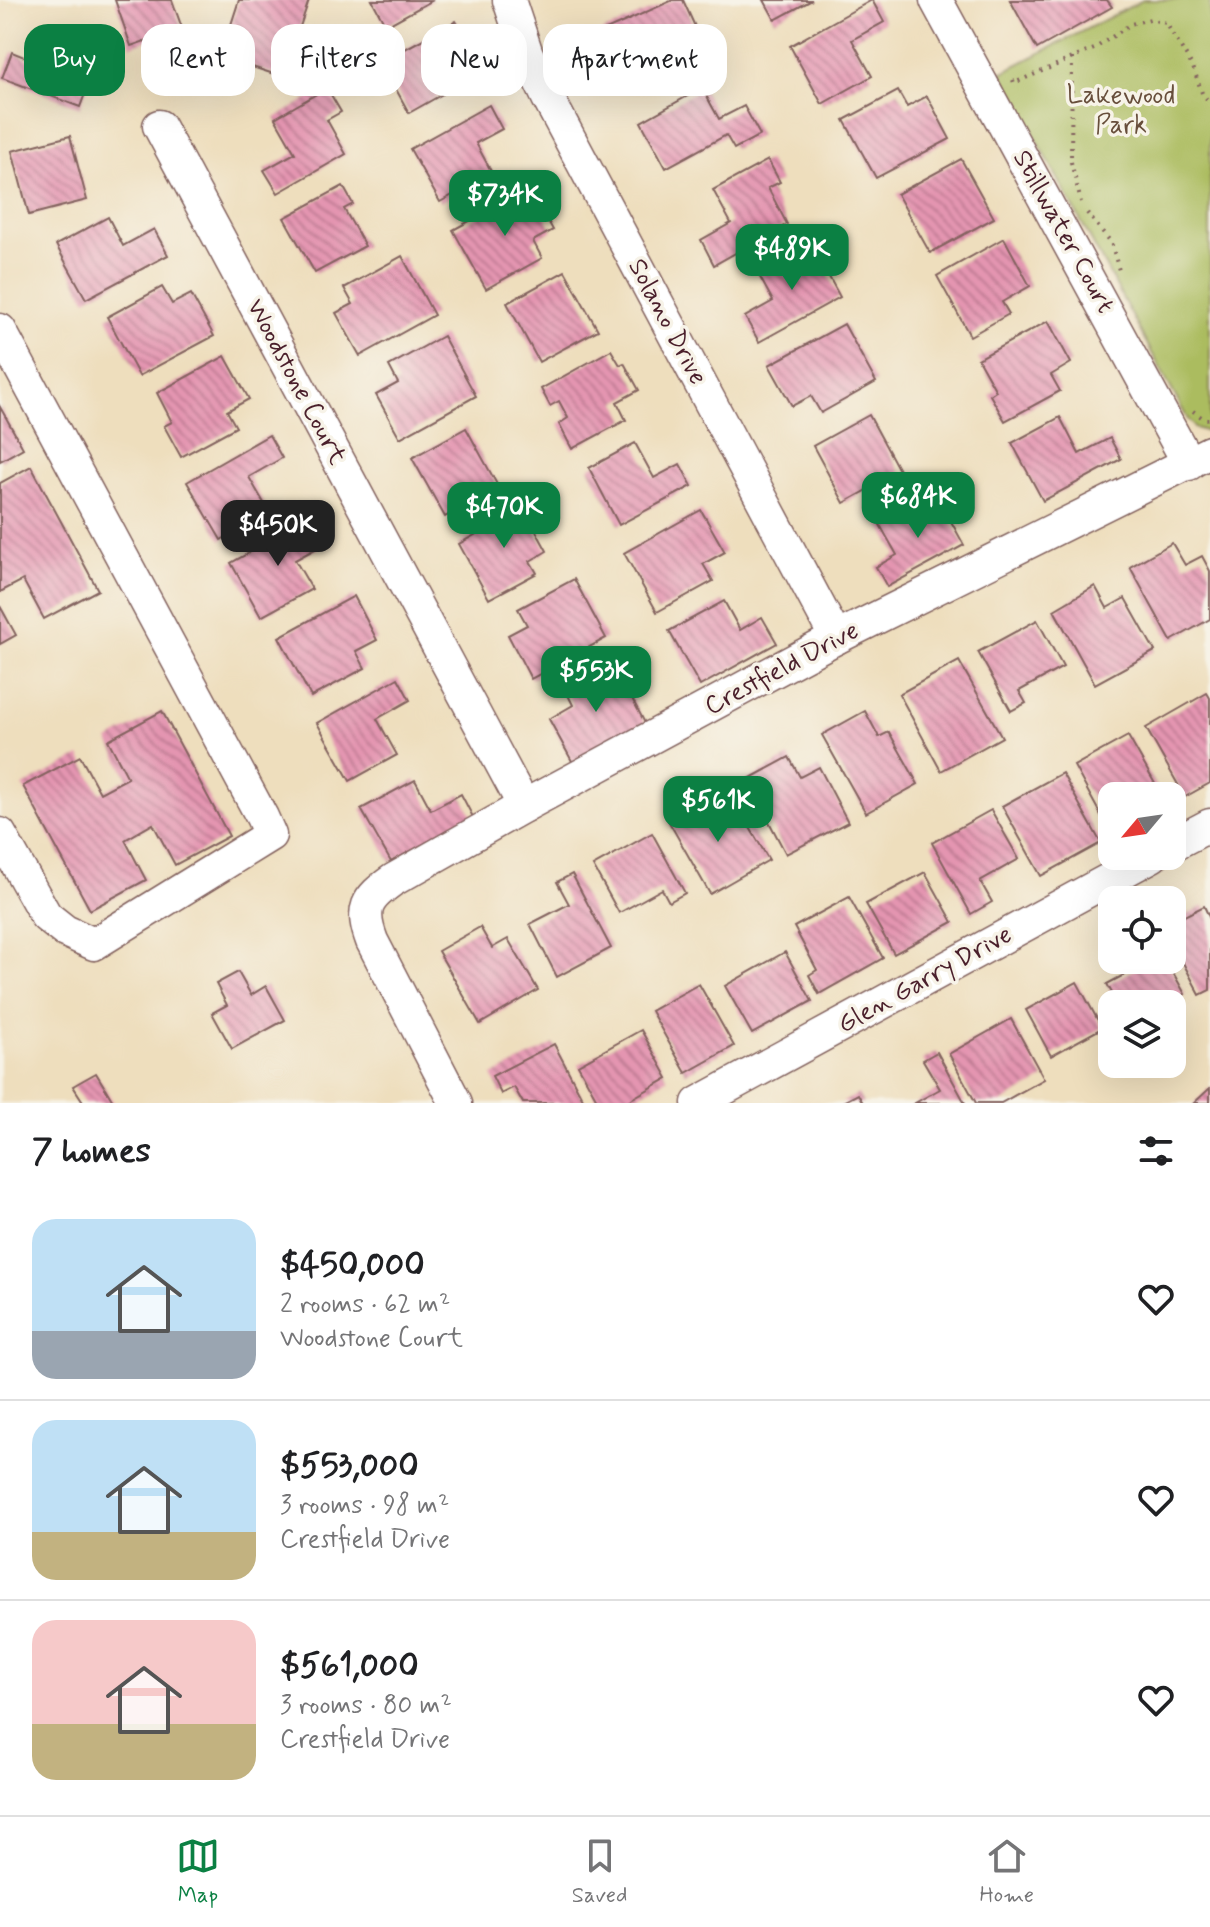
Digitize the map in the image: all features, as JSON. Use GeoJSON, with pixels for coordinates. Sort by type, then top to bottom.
{"type":"FeatureCollection","features":[{"type":"Feature","properties":{"kind":"street","name":"Solano Drive"},"geometry":{"type":"LineString","coordinates":[[509,0],[527,54],[548,98],[836,638]]}},
{"type":"Feature","properties":{"kind":"street","name":"Stillwater Court"},"geometry":{"type":"LineString","coordinates":[[936,0],[1199,458]]}},
{"type":"Feature","properties":{"kind":"street","name":"Woodstone Court"},"geometry":{"type":"LineString","coordinates":[[159,126],[524,806]]}},
{"type":"Feature","properties":{"kind":"street"},"geometry":{"type":"LineString","coordinates":[[0,330],[270,835],[94,944],[65,931],[46,916],[0,834]]}},
{"type":"Feature","properties":{"kind":"street","name":"Crestfield Drive"},"geometry":{"type":"LineString","coordinates":[[456,1103],[365,924],[367,906],[375,892],[524,806],[836,638],[1199,458]]}},
{"type":"Feature","properties":{"kind":"street"},"geometry":{"type":"LineString","coordinates":[[1186,838],[1210,825]]}},
{"type":"Feature","properties":{"kind":"street","name":"Glen Garry Drive"},"geometry":{"type":"LineString","coordinates":[[698,1103],[1126,870]]}},
{"type":"Feature","properties":{"kind":"path"},"geometry":{"type":"LineString","coordinates":[[1007,69],[1014,83],[1094,49],[1131,24],[1150,19],[1166,23],[1193,67],[1202,93],[1210,103]]}},
{"type":"Feature","properties":{"kind":"path"},"geometry":{"type":"LineString","coordinates":[[1072,58],[1071,162],[1074,176],[1082,209],[1111,242],[1120,276]]}},
{"type":"Feature","properties":{"kind":"path"},"geometry":{"type":"LineString","coordinates":[[1189,406],[1204,419],[1210,419]]}},
{"type":"Feature","properties":{"kind":"green space","name":"Lakewood Park"},"geometry":{"type":"Polygon","coordinates":[[[1143,0],[1210,0],[1210,433],[1195,428],[1187,418],[1001,73],[1143,0]]]}},
{"type":"Feature","properties":{"kind":"building"},"geometry":{"type":"Polygon","coordinates":[[[115,0],[172,0],[181,24],[141,24],[141,42],[131,46],[115,0]]]}},
{"type":"Feature","properties":{"kind":"building"},"geometry":{"type":"Polygon","coordinates":[[[239,0],[309,0],[301,24],[271,24],[271,73],[255,68],[255,24],[231,24],[239,0]]]}},
{"type":"Feature","properties":{"kind":"building"},"geometry":{"type":"Polygon","coordinates":[[[372,0],[433,0],[390,24],[385,24],[372,0]]]}},
{"type":"Feature","properties":{"kind":"building"},"geometry":{"type":"Polygon","coordinates":[[[673,0],[683,0],[694,24],[619,24],[673,0]]]}},
{"type":"Feature","properties":{"kind":"building"},"geometry":{"type":"Polygon","coordinates":[[[764,0],[812,0],[775,20],[764,0]]]}},
{"type":"Feature","properties":{"kind":"building"},"geometry":{"type":"Polygon","coordinates":[[[872,0],[884,22],[852,40],[872,76],[822,104],[790,46],[872,0]]]}},
{"type":"Feature","properties":{"kind":"building"},"geometry":{"type":"Polygon","coordinates":[[[1010,0],[1107,0],[1112,7],[1037,49],[1010,0]]]}},
{"type":"Feature","properties":{"kind":"building"},"geometry":{"type":"Polygon","coordinates":[[[421,40],[421,96],[439,96],[409,113],[400,96],[405,96],[405,49],[421,40]]]}},
{"type":"Feature","properties":{"kind":"building"},"geometry":{"type":"Polygon","coordinates":[[[12,52],[24,57],[24,86],[2,78],[12,52]]]}},
{"type":"Feature","properties":{"kind":"building"},"geometry":{"type":"Polygon","coordinates":[[[898,91],[907,107],[927,96],[950,139],[876,178],[844,120],[898,91]]]}},
{"type":"Feature","properties":{"kind":"building"},"geometry":{"type":"Polygon","coordinates":[[[50,96],[84,96],[80,107],[50,96]]]}},
{"type":"Feature","properties":{"kind":"building"},"geometry":{"type":"Polygon","coordinates":[[[313,96],[332,96],[341,112],[327,120],[346,154],[278,193],[264,170],[295,153],[275,118],[313,96]]]}},
{"type":"Feature","properties":{"kind":"building"},"geometry":{"type":"Polygon","coordinates":[[[688,96],[706,96],[719,119],[744,106],[760,135],[734,149],[726,135],[666,168],[641,122],[688,96]]]}},
{"type":"Feature","properties":{"kind":"building"},"geometry":{"type":"Polygon","coordinates":[[[489,105],[502,129],[476,143],[492,173],[440,202],[410,149],[489,105]]]}},
{"type":"Feature","properties":{"kind":"building"},"geometry":{"type":"Polygon","coordinates":[[[70,136],[87,200],[29,215],[12,151],[70,136]]]}},
{"type":"Feature","properties":{"kind":"building"},"geometry":{"type":"Polygon","coordinates":[[[961,159],[994,218],[930,253],[897,194],[961,159]]]}},
{"type":"Feature","properties":{"kind":"building"},"geometry":{"type":"Polygon","coordinates":[[[768,160],[780,182],[768,188],[787,224],[714,265],[701,240],[731,223],[713,190],[768,160]]]}},
{"type":"Feature","properties":{"kind":"building"},"geometry":{"type":"Polygon","coordinates":[[[343,186],[353,204],[344,209],[365,246],[315,273],[284,218],[343,186]]]}},
{"type":"Feature","properties":{"kind":"building"},"geometry":{"type":"Polygon","coordinates":[[[530,188],[553,230],[533,241],[542,258],[486,289],[453,230],[530,188]]]}},
{"type":"Feature","properties":{"kind":"building"},"geometry":{"type":"Polygon","coordinates":[[[108,217],[123,246],[154,229],[168,255],[86,299],[56,245],[108,217]]]}},
{"type":"Feature","properties":{"kind":"building"},"geometry":{"type":"Polygon","coordinates":[[[1004,238],[1030,286],[1002,302],[1009,314],[970,336],[937,276],[1004,238]]]}},
{"type":"Feature","properties":{"kind":"building"},"geometry":{"type":"Polygon","coordinates":[[[810,242],[840,297],[759,342],[745,317],[773,301],[757,272],[810,242]]]}},
{"type":"Feature","properties":{"kind":"building"},"geometry":{"type":"Polygon","coordinates":[[[402,256],[434,315],[360,356],[336,313],[353,304],[344,288],[402,256]]]}},
{"type":"Feature","properties":{"kind":"building"},"geometry":{"type":"Polygon","coordinates":[[[565,271],[598,330],[539,362],[507,303],[565,271]]]}},
{"type":"Feature","properties":{"kind":"building"},"geometry":{"type":"Polygon","coordinates":[[[162,287],[172,304],[191,294],[214,336],[139,376],[107,317],[162,287]]]}},
{"type":"Feature","properties":{"kind":"building"},"geometry":{"type":"Polygon","coordinates":[[[1048,321],[1071,363],[1051,375],[1060,391],[1005,421],[990,395],[996,391],[978,359],[1048,321]]]}},
{"type":"Feature","properties":{"kind":"building"},"geometry":{"type":"Polygon","coordinates":[[[844,324],[876,382],[821,413],[811,396],[792,406],[769,365],[844,324]]]}},
{"type":"Feature","properties":{"kind":"building"},"geometry":{"type":"Polygon","coordinates":[[[443,336],[476,396],[400,438],[376,395],[398,383],[389,366],[443,336]]]}},
{"type":"Feature","properties":{"kind":"building"},"geometry":{"type":"Polygon","coordinates":[[[611,350],[620,365],[624,363],[639,390],[617,402],[626,420],[572,449],[559,424],[568,418],[559,401],[550,406],[541,389],[611,350]]]}},
{"type":"Feature","properties":{"kind":"building"},"geometry":{"type":"Polygon","coordinates":[[[225,356],[249,399],[227,411],[236,427],[181,457],[164,426],[172,422],[157,393],[225,356]]]}},
{"type":"Feature","properties":{"kind":"building"},"geometry":{"type":"Polygon","coordinates":[[[0,407],[23,448],[0,461],[0,407]]]}},
{"type":"Feature","properties":{"kind":"building"},"geometry":{"type":"Polygon","coordinates":[[[869,415],[900,472],[844,503],[813,446],[869,415]]]}},
{"type":"Feature","properties":{"kind":"building"},"geometry":{"type":"Polygon","coordinates":[[[1060,417],[1079,454],[1110,438],[1121,459],[1043,501],[1012,443],[1060,417]]]}},
{"type":"Feature","properties":{"kind":"building"},"geometry":{"type":"Polygon","coordinates":[[[466,428],[499,488],[445,517],[412,458],[466,428]]]}},
{"type":"Feature","properties":{"kind":"building"},"geometry":{"type":"Polygon","coordinates":[[[269,435],[282,458],[249,477],[269,512],[221,540],[187,482],[269,435]]]}},
{"type":"Feature","properties":{"kind":"building"},"geometry":{"type":"Polygon","coordinates":[[[635,443],[654,478],[680,464],[692,486],[619,525],[589,468],[635,443]]]}},
{"type":"Feature","properties":{"kind":"building"},"geometry":{"type":"Polygon","coordinates":[[[31,466],[98,590],[44,619],[23,580],[0,592],[0,483],[31,466]]]}},
{"type":"Feature","properties":{"kind":"building"},"geometry":{"type":"Polygon","coordinates":[[[936,494],[964,545],[887,587],[876,567],[897,555],[880,525],[936,494]]]}},
{"type":"Feature","properties":{"kind":"building"},"geometry":{"type":"Polygon","coordinates":[[[519,500],[547,551],[530,561],[537,573],[489,599],[459,544],[487,528],[483,520],[519,500]]]}},
{"type":"Feature","properties":{"kind":"building"},"geometry":{"type":"Polygon","coordinates":[[[701,510],[725,552],[703,564],[713,581],[657,612],[624,553],[701,510]]]}},
{"type":"Feature","properties":{"kind":"building"},"geometry":{"type":"Polygon","coordinates":[[[312,518],[326,543],[295,560],[312,589],[261,617],[231,563],[312,518]]]}},
{"type":"Feature","properties":{"kind":"building"},"geometry":{"type":"Polygon","coordinates":[[[1172,543],[1185,565],[1202,556],[1210,571],[1210,619],[1171,641],[1130,567],[1172,543]]]}},
{"type":"Feature","properties":{"kind":"building"},"geometry":{"type":"Polygon","coordinates":[[[574,579],[606,638],[531,679],[508,635],[527,625],[518,609],[574,579]]]}},
{"type":"Feature","properties":{"kind":"building"},"geometry":{"type":"Polygon","coordinates":[[[1095,586],[1107,608],[1125,598],[1155,651],[1095,684],[1054,610],[1095,586]]]}},
{"type":"Feature","properties":{"kind":"building"},"geometry":{"type":"Polygon","coordinates":[[[354,596],[377,640],[356,651],[365,668],[311,697],[279,637],[354,596]]]}},
{"type":"Feature","properties":{"kind":"building"},"geometry":{"type":"Polygon","coordinates":[[[724,601],[740,630],[762,617],[777,643],[700,686],[669,631],[724,601]]]}},
{"type":"Feature","properties":{"kind":"building"},"geometry":{"type":"Polygon","coordinates":[[[0,606],[16,635],[0,644],[0,606]]]}},
{"type":"Feature","properties":{"kind":"building"},"geometry":{"type":"Polygon","coordinates":[[[1037,620],[1063,667],[1019,691],[1026,703],[1011,711],[978,652],[1037,620]]]}},
{"type":"Feature","properties":{"kind":"building"},"geometry":{"type":"Polygon","coordinates":[[[959,661],[1002,737],[941,771],[899,694],[959,661]]]}},
{"type":"Feature","properties":{"kind":"building"},"geometry":{"type":"Polygon","coordinates":[[[613,663],[645,723],[573,763],[549,719],[573,705],[565,689],[613,663]]]}},
{"type":"Feature","properties":{"kind":"building"},"geometry":{"type":"Polygon","coordinates":[[[398,678],[410,700],[377,719],[397,755],[350,781],[317,723],[398,678]]]}},
{"type":"Feature","properties":{"kind":"building"},"geometry":{"type":"Polygon","coordinates":[[[1207,693],[1210,698],[1210,783],[1186,796],[1186,782],[1177,782],[1146,728],[1207,693]]]}},
{"type":"Feature","properties":{"kind":"building"},"geometry":{"type":"Polygon","coordinates":[[[162,711],[229,836],[175,865],[153,824],[125,840],[146,880],[90,910],[23,786],[80,756],[100,793],[128,778],[108,740],[162,711]]]}},
{"type":"Feature","properties":{"kind":"building"},"geometry":{"type":"Polygon","coordinates":[[[865,711],[879,737],[889,732],[918,784],[866,813],[822,735],[865,711]]]}},
{"type":"Feature","properties":{"kind":"building"},"geometry":{"type":"Polygon","coordinates":[[[1128,736],[1154,782],[1098,782],[1098,810],[1074,766],[1128,736]]]}},
{"type":"Feature","properties":{"kind":"building"},"geometry":{"type":"Polygon","coordinates":[[[789,757],[800,777],[819,767],[848,822],[786,854],[747,780],[789,757]]]}},
{"type":"Feature","properties":{"kind":"building"},"geometry":{"type":"Polygon","coordinates":[[[1062,773],[1098,838],[1098,845],[1041,876],[1002,806],[1062,773]]]}},
{"type":"Feature","properties":{"kind":"building"},"geometry":{"type":"Polygon","coordinates":[[[415,780],[431,810],[461,794],[473,817],[391,862],[361,809],[415,780]]]}},
{"type":"Feature","properties":{"kind":"building"},"geometry":{"type":"Polygon","coordinates":[[[712,798],[723,818],[739,809],[769,860],[710,894],[669,822],[712,798]]]}},
{"type":"Feature","properties":{"kind":"building"},"geometry":{"type":"Polygon","coordinates":[[[991,810],[1019,859],[980,881],[992,902],[971,914],[932,843],[991,810]]]}},
{"type":"Feature","properties":{"kind":"building"},"geometry":{"type":"Polygon","coordinates":[[[652,833],[685,893],[669,902],[662,889],[619,913],[593,866],[652,833]]]}},
{"type":"Feature","properties":{"kind":"building"},"geometry":{"type":"Polygon","coordinates":[[[925,872],[953,922],[894,954],[866,904],[925,872]]]}},
{"type":"Feature","properties":{"kind":"building"},"geometry":{"type":"Polygon","coordinates":[[[572,874],[611,948],[557,977],[530,924],[569,904],[557,882],[572,874]]]}},
{"type":"Feature","properties":{"kind":"building"},"geometry":{"type":"Polygon","coordinates":[[[849,897],[883,958],[819,994],[809,975],[817,970],[794,927],[849,897]]]}},
{"type":"Feature","properties":{"kind":"building"},"geometry":{"type":"Polygon","coordinates":[[[1204,906],[1210,919],[1210,990],[1200,995],[1186,968],[1186,915],[1204,906]]]}},
{"type":"Feature","properties":{"kind":"building"},"geometry":{"type":"Polygon","coordinates":[[[480,927],[492,948],[508,939],[538,990],[480,1024],[438,951],[480,927]]]}},
{"type":"Feature","properties":{"kind":"building"},"geometry":{"type":"Polygon","coordinates":[[[785,952],[812,1001],[752,1034],[725,986],[785,952]]]}},
{"type":"Feature","properties":{"kind":"building"},"geometry":{"type":"Polygon","coordinates":[[[238,972],[251,995],[266,986],[285,1020],[232,1049],[212,1013],[227,1005],[216,984],[238,972]]]}},
{"type":"Feature","properties":{"kind":"building"},"geometry":{"type":"Polygon","coordinates":[[[1126,974],[1174,974],[1183,990],[1110,990],[1107,984],[1126,974]]]}},
{"type":"Feature","properties":{"kind":"building"},"geometry":{"type":"Polygon","coordinates":[[[1077,982],[1098,1021],[1098,1030],[1051,1056],[1026,1010],[1077,982]]]}},
{"type":"Feature","properties":{"kind":"building"},"geometry":{"type":"Polygon","coordinates":[[[699,984],[734,1046],[686,1073],[651,1011],[699,984]]]}},
{"type":"Feature","properties":{"kind":"building"},"geometry":{"type":"Polygon","coordinates":[[[1011,1019],[1044,1079],[1001,1103],[976,1103],[949,1054],[1011,1019]]]}},
{"type":"Feature","properties":{"kind":"building"},"geometry":{"type":"Polygon","coordinates":[[[641,1030],[668,1078],[624,1103],[599,1103],[578,1065],[641,1030]]]}},
{"type":"Feature","properties":{"kind":"building"},"geometry":{"type":"Polygon","coordinates":[[[554,1044],[585,1103],[523,1103],[514,1087],[501,1094],[492,1076],[554,1044]]]}},
{"type":"Feature","properties":{"kind":"building"},"geometry":{"type":"Polygon","coordinates":[[[937,1052],[965,1103],[915,1103],[940,1089],[923,1060],[937,1052]]]}},
{"type":"Feature","properties":{"kind":"building"},"geometry":{"type":"Polygon","coordinates":[[[96,1073],[114,1103],[84,1103],[73,1086],[96,1073]]]}},
{"type":"Feature","properties":{"kind":"building"},"geometry":{"type":"Polygon","coordinates":[[[1210,1088],[1210,1103],[1194,1103],[1210,1088]]]}},
{"type":"Feature","properties":{"kind":"building"},"geometry":{"type":"Polygon","coordinates":[[[858,1094],[863,1103],[841,1103],[858,1094]]]}}]}
